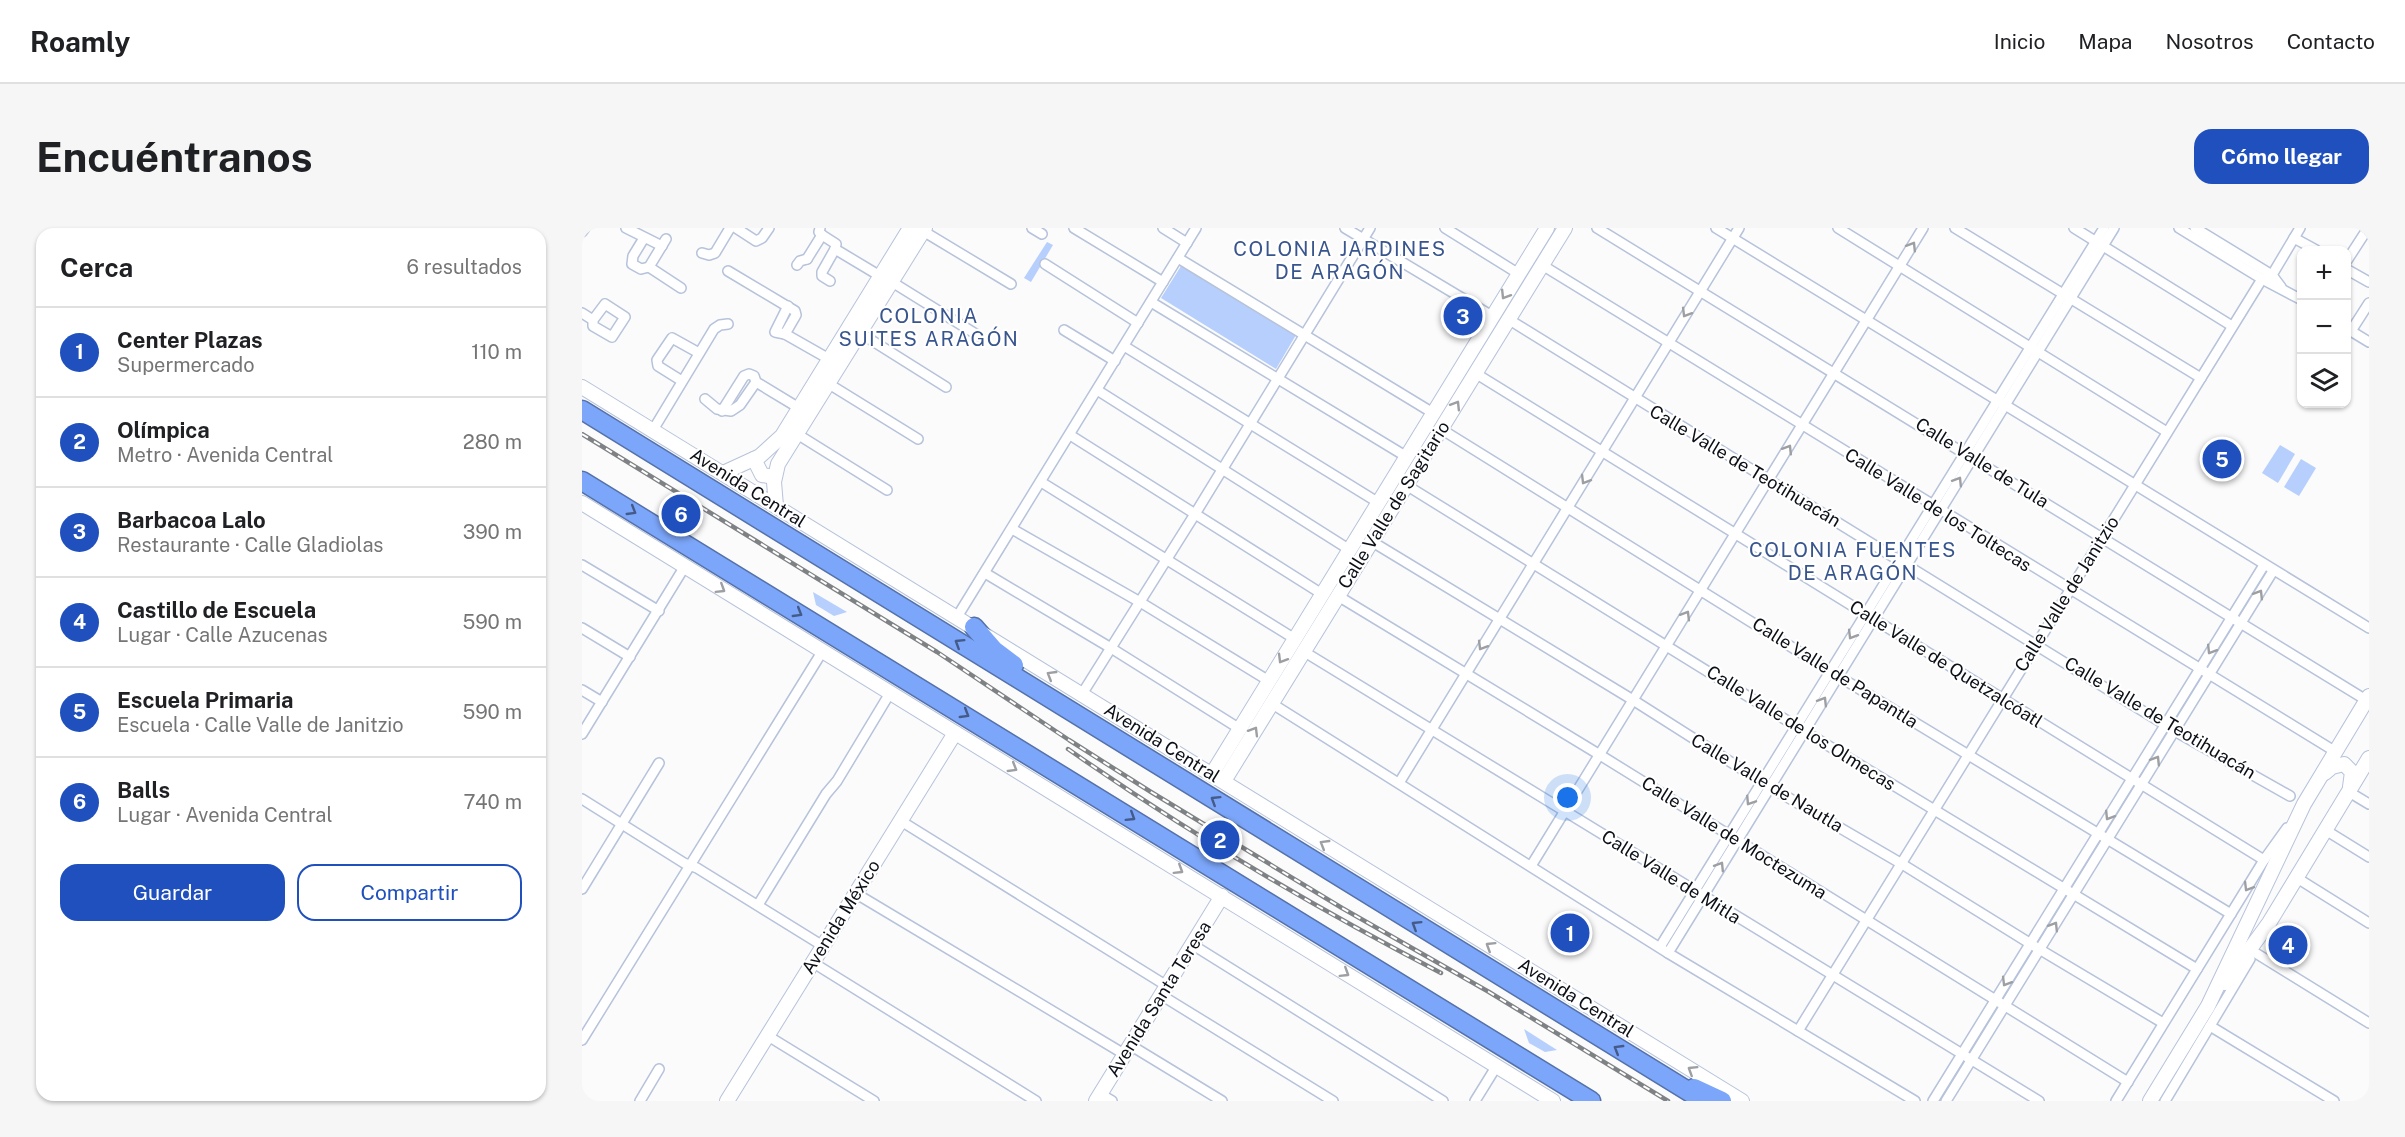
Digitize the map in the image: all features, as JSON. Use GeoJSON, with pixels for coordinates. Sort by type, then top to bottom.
{"type":"FeatureCollection","features":[{"type":"Feature","properties":{"kind":"highway"},"geometry":{"type":"LineString","coordinates":[[582,401],[619,432]]}},
{"type":"Feature","properties":{"kind":"highway","name":"Avenida Central"},"geometry":{"type":"LineString","coordinates":[[582,410],[1704,1101]]}},
{"type":"Feature","properties":{"kind":"highway"},"geometry":{"type":"LineString","coordinates":[[582,481],[1591,1101]]}},
{"type":"Feature","properties":{"kind":"highway"},"geometry":{"type":"LineString","coordinates":[[974,627],[994,650],[1021,670],[1056,702]]}},
{"type":"Feature","properties":{"kind":"highway"},"geometry":{"type":"LineString","coordinates":[[1655,1071],[1722,1101]]}},
{"type":"Feature","properties":{"kind":"street"},"geometry":{"type":"LineString","coordinates":[[582,232],[585,228]]}},
{"type":"Feature","properties":{"kind":"street"},"geometry":{"type":"LineString","coordinates":[[626,228],[644,238],[664,242],[649,267]]}},
{"type":"Feature","properties":{"kind":"street"},"geometry":{"type":"LineString","coordinates":[[702,253],[709,255],[715,253],[730,228]]}},
{"type":"Feature","properties":{"kind":"street"},"geometry":{"type":"LineString","coordinates":[[736,228],[759,241],[769,228]]}},
{"type":"Feature","properties":{"kind":"street"},"geometry":{"type":"LineString","coordinates":[[1032,228],[1042,234]]}},
{"type":"Feature","properties":{"kind":"street"},"geometry":{"type":"LineString","coordinates":[[1074,228],[1163,282]]}},
{"type":"Feature","properties":{"kind":"street"},"geometry":{"type":"LineString","coordinates":[[1163,228],[1187,243]]}},
{"type":"Feature","properties":{"kind":"street"},"geometry":{"type":"LineString","coordinates":[[957,616],[1196,228]]}},
{"type":"Feature","properties":{"kind":"street"},"geometry":{"type":"LineString","coordinates":[[1345,228],[1492,316]]}},
{"type":"Feature","properties":{"kind":"street"},"geometry":{"type":"LineString","coordinates":[[1082,694],[1168,559],[1370,228]]}},
{"type":"Feature","properties":{"kind":"street"},"geometry":{"type":"LineString","coordinates":[[1445,228],[1519,274]]}},
{"type":"Feature","properties":{"kind":"street","name":"Calle Valle de Sagitario"},"geometry":{"type":"LineString","coordinates":[[1218,778],[1240,729],[1547,228]]}},
{"type":"Feature","properties":{"kind":"street","name":"Calle Valle de Sagitario"},"geometry":{"type":"LineString","coordinates":[[1218,778],[1271,703],[1565,228]]}},
{"type":"Feature","properties":{"kind":"street","name":"Calle Valle de Tula"},"geometry":{"type":"LineString","coordinates":[[1597,228],[2241,623],[2368,698]]}},
{"type":"Feature","properties":{"kind":"street"},"geometry":{"type":"LineString","coordinates":[[1716,228],[2369,628]]}},
{"type":"Feature","properties":{"kind":"street"},"geometry":{"type":"LineString","coordinates":[[1400,783],[1739,228]]}},
{"type":"Feature","properties":{"kind":"street"},"geometry":{"type":"LineString","coordinates":[[1838,228],[2167,432]]}},
{"type":"Feature","properties":{"kind":"street"},"geometry":{"type":"LineString","coordinates":[[1531,866],[1923,228]]}},
{"type":"Feature","properties":{"kind":"street"},"geometry":{"type":"LineString","coordinates":[[1955,228],[2201,378]]}},
{"type":"Feature","properties":{"kind":"street"},"geometry":{"type":"LineString","coordinates":[[2074,228],[2232,326]]}},
{"type":"Feature","properties":{"kind":"street"},"geometry":{"type":"LineString","coordinates":[[2099,243],[2104,228]]}},
{"type":"Feature","properties":{"kind":"street"},"geometry":{"type":"LineString","coordinates":[[1664,950],[2099,243],[2114,228]]}},
{"type":"Feature","properties":{"kind":"street"},"geometry":{"type":"LineString","coordinates":[[2179,228],[2297,298]]}},
{"type":"Feature","properties":{"kind":"street"},"geometry":{"type":"LineString","coordinates":[[2195,228],[2272,275],[2283,289]]}},
{"type":"Feature","properties":{"kind":"street"},"geometry":{"type":"LineString","coordinates":[[2262,279],[2272,275],[2300,228]]}},
{"type":"Feature","properties":{"kind":"street"},"geometry":{"type":"LineString","coordinates":[[2351,254],[2368,228]]}},
{"type":"Feature","properties":{"kind":"street"},"geometry":{"type":"LineString","coordinates":[[723,473],[754,459],[776,443],[829,359],[919,229],[1011,284]]}},
{"type":"Feature","properties":{"kind":"street"},"geometry":{"type":"LineString","coordinates":[[797,265],[800,261],[807,259],[821,231],[836,244],[823,269],[822,276],[830,281]]}},
{"type":"Feature","properties":{"kind":"street"},"geometry":{"type":"LineString","coordinates":[[644,238],[632,262],[638,268],[649,267],[681,288]]}},
{"type":"Feature","properties":{"kind":"street"},"geometry":{"type":"LineString","coordinates":[[2294,238],[2309,246]]}},
{"type":"Feature","properties":{"kind":"street"},"geometry":{"type":"LineString","coordinates":[[835,249],[979,336]]}},
{"type":"Feature","properties":{"kind":"street"},"geometry":{"type":"LineString","coordinates":[[1178,258],[1433,413]]}},
{"type":"Feature","properties":{"kind":"street"},"geometry":{"type":"LineString","coordinates":[[807,259],[823,269]]}},
{"type":"Feature","properties":{"kind":"street"},"geometry":{"type":"LineString","coordinates":[[1045,264],[1138,322]]}},
{"type":"Feature","properties":{"kind":"street","name":"Calle Valle de los Toltecas"},"geometry":{"type":"LineString","coordinates":[[1542,265],[2208,676],[2336,752]]}},
{"type":"Feature","properties":{"kind":"street"},"geometry":{"type":"LineString","coordinates":[[728,272],[788,306],[775,331],[780,335],[785,334],[829,359]]}},
{"type":"Feature","properties":{"kind":"street"},"geometry":{"type":"LineString","coordinates":[[2351,272],[2369,282]]}},
{"type":"Feature","properties":{"kind":"street"},"geometry":{"type":"LineString","coordinates":[[776,506],[774,477],[778,464],[860,333],[886,279]]}},
{"type":"Feature","properties":{"kind":"street","name":"Calle Valle de Janitzio"},"geometry":{"type":"LineString","coordinates":[[1798,1031],[2262,279]]}},
{"type":"Feature","properties":{"kind":"street"},"geometry":{"type":"LineString","coordinates":[[1151,302],[1276,380],[1407,457]]}},
{"type":"Feature","properties":{"kind":"street"},"geometry":{"type":"LineString","coordinates":[[2351,326],[2369,303]]}},
{"type":"Feature","properties":{"kind":"street"},"geometry":{"type":"LineString","coordinates":[[582,313],[593,320]]}},
{"type":"Feature","properties":{"kind":"street","name":"Calle Valle de Teotihuacán"},"geometry":{"type":"LineString","coordinates":[[1508,319],[2175,730],[2290,796]]}},
{"type":"Feature","properties":{"kind":"street"},"geometry":{"type":"LineString","coordinates":[[653,430],[714,329],[728,324]]}},
{"type":"Feature","properties":{"kind":"street"},"geometry":{"type":"LineString","coordinates":[[1064,330],[1114,361]]}},
{"type":"Feature","properties":{"kind":"street"},"geometry":{"type":"LineString","coordinates":[[2351,330],[2369,342]]}},
{"type":"Feature","properties":{"kind":"street"},"geometry":{"type":"LineString","coordinates":[[860,333],[946,387]]}},
{"type":"Feature","properties":{"kind":"street"},"geometry":{"type":"LineString","coordinates":[[682,381],[656,363],[672,338],[699,353]]}},
{"type":"Feature","properties":{"kind":"street"},"geometry":{"type":"LineString","coordinates":[[1124,346],[1379,503]]}},
{"type":"Feature","properties":{"kind":"street","name":"Calle Valle de Quetzalcóatl"},"geometry":{"type":"LineString","coordinates":[[1475,373],[2264,860]]}},
{"type":"Feature","properties":{"kind":"street"},"geometry":{"type":"LineString","coordinates":[[705,399],[722,411],[744,376],[749,374],[753,375],[756,382],[799,408]]}},
{"type":"Feature","properties":{"kind":"street"},"geometry":{"type":"LineString","coordinates":[[829,384],[918,439]]}},
{"type":"Feature","properties":{"kind":"street","name":"Avenida Central"},"geometry":{"type":"LineString","coordinates":[[582,387],[1742,1101]]}},
{"type":"Feature","properties":{"kind":"street"},"geometry":{"type":"LineString","coordinates":[[1097,390],[1350,550]]}},
{"type":"Feature","properties":{"kind":"street","name":"Calle Valle de Papantla"},"geometry":{"type":"LineString","coordinates":[[1441,429],[1835,673],[2231,914]]}},
{"type":"Feature","properties":{"kind":"street"},"geometry":{"type":"LineString","coordinates":[[797,434],[887,490]]}},
{"type":"Feature","properties":{"kind":"street"},"geometry":{"type":"LineString","coordinates":[[1070,435],[1322,594]]}},
{"type":"Feature","properties":{"kind":"street"},"geometry":{"type":"LineString","coordinates":[[754,459],[762,475],[774,477]]}},
{"type":"Feature","properties":{"kind":"street"},"geometry":{"type":"LineString","coordinates":[[1041,482],[1294,639]]}},
{"type":"Feature","properties":{"kind":"street","name":"Calle Valle de los Olmecas"},"geometry":{"type":"LineString","coordinates":[[1406,485],[1534,562],[1800,729],[2197,969]]}},
{"type":"Feature","properties":{"kind":"street"},"geometry":{"type":"LineString","coordinates":[[582,503],[1553,1101]]}},
{"type":"Feature","properties":{"kind":"street"},"geometry":{"type":"LineString","coordinates":[[1012,529],[1140,602],[1269,681]]}},
{"type":"Feature","properties":{"kind":"street","name":"Calle Valle de Nautla"},"geometry":{"type":"LineString","coordinates":[[1371,541],[1634,700],[1766,785],[1902,864],[2163,1023]]}},
{"type":"Feature","properties":{"kind":"street"},"geometry":{"type":"LineString","coordinates":[[582,565],[658,611]]}},
{"type":"Feature","properties":{"kind":"street"},"geometry":{"type":"LineString","coordinates":[[1933,1101],[2264,565]]}},
{"type":"Feature","properties":{"kind":"street"},"geometry":{"type":"LineString","coordinates":[[582,734],[685,567]]}},
{"type":"Feature","properties":{"kind":"street"},"geometry":{"type":"LineString","coordinates":[[1946,1101],[2273,571]]}},
{"type":"Feature","properties":{"kind":"street"},"geometry":{"type":"LineString","coordinates":[[985,573],[1112,648],[1240,729]]}},
{"type":"Feature","properties":{"kind":"street","name":"Calle Valle de Moctezuma"},"geometry":{"type":"LineString","coordinates":[[1338,596],[1600,754],[2128,1082]]}},
{"type":"Feature","properties":{"kind":"street"},"geometry":{"type":"LineString","coordinates":[[582,628],[630,657]]}},
{"type":"Feature","properties":{"kind":"street","name":"Calle Valle de Mitla"},"geometry":{"type":"LineString","coordinates":[[1303,651],[2039,1101]]}},
{"type":"Feature","properties":{"kind":"street"},"geometry":{"type":"LineString","coordinates":[[582,1040],[822,652]]}},
{"type":"Feature","properties":{"kind":"street"},"geometry":{"type":"LineString","coordinates":[[582,690],[602,702]]}},
{"type":"Feature","properties":{"kind":"street"},"geometry":{"type":"LineString","coordinates":[[758,905],[890,693]]}},
{"type":"Feature","properties":{"kind":"street"},"geometry":{"type":"LineString","coordinates":[[2116,1101],[2264,860],[2304,804],[2368,698]]}},
{"type":"Feature","properties":{"kind":"street"},"geometry":{"type":"LineString","coordinates":[[1271,703],[1664,950],[1916,1101]]}},
{"type":"Feature","properties":{"kind":"street","name":"Avenida México"},"geometry":{"type":"LineString","coordinates":[[727,1101],[954,733]]}},
{"type":"Feature","properties":{"kind":"street"},"geometry":{"type":"LineString","coordinates":[[2208,1006],[2269,923],[2327,831],[2369,758]]}},
{"type":"Feature","properties":{"kind":"street"},"geometry":{"type":"LineString","coordinates":[[582,889],[659,763]]}},
{"type":"Feature","properties":{"kind":"street"},"geometry":{"type":"LineString","coordinates":[[2319,780],[2332,767],[2344,764],[2352,772],[2353,778],[2348,794]]}},
{"type":"Feature","properties":{"kind":"street"},"geometry":{"type":"LineString","coordinates":[[2348,794],[2369,804]]}},
{"type":"Feature","properties":{"kind":"street"},"geometry":{"type":"LineString","coordinates":[[582,799],[823,946]]}},
{"type":"Feature","properties":{"kind":"street"},"geometry":{"type":"LineString","coordinates":[[2169,1100],[2205,1023],[2208,1006],[2304,804]]}},
{"type":"Feature","properties":{"kind":"street"},"geometry":{"type":"LineString","coordinates":[[901,821],[1333,1101]]}},
{"type":"Feature","properties":{"kind":"street"},"geometry":{"type":"LineString","coordinates":[[2327,831],[2369,857]]}},
{"type":"Feature","properties":{"kind":"street"},"geometry":{"type":"LineString","coordinates":[[2297,879],[2369,923]]}},
{"type":"Feature","properties":{"kind":"street"},"geometry":{"type":"LineString","coordinates":[[855,892],[1127,1050],[1222,1101]]}},
{"type":"Feature","properties":{"kind":"street","name":"Avenida Santa Teresa"},"geometry":{"type":"LineString","coordinates":[[1103,1099],[1127,1050],[1222,896]]}},
{"type":"Feature","properties":{"kind":"street"},"geometry":{"type":"LineString","coordinates":[[2150,1101],[2254,952],[2269,923]]}},
{"type":"Feature","properties":{"kind":"street"},"geometry":{"type":"LineString","coordinates":[[1193,945],[1443,1101]]}},
{"type":"Feature","properties":{"kind":"street"},"geometry":{"type":"LineString","coordinates":[[2254,952],[2369,1023]]}},
{"type":"Feature","properties":{"kind":"street"},"geometry":{"type":"LineString","coordinates":[[812,962],[1036,1101]]}},
{"type":"Feature","properties":{"kind":"street"},"geometry":{"type":"LineString","coordinates":[[2205,1023],[2334,1101]]}},
{"type":"Feature","properties":{"kind":"street"},"geometry":{"type":"LineString","coordinates":[[768,1036],[874,1101]]}},
{"type":"Feature","properties":{"kind":"street"},"geometry":{"type":"LineString","coordinates":[[1475,1101],[1496,1067]]}},
{"type":"Feature","properties":{"kind":"street"},"geometry":{"type":"LineString","coordinates":[[640,1101],[659,1069]]}},
{"type":"Feature","properties":{"kind":"shaded area"},"geometry":{"type":"Polygon","coordinates":[[[1047,242],[1053,245],[1031,282],[1024,278],[1047,242]]]}},
{"type":"Feature","properties":{"kind":"shaded area"},"geometry":{"type":"Polygon","coordinates":[[[1181,266],[1296,335],[1276,369],[1161,298],[1181,266]]]}},
{"type":"Feature","properties":{"kind":"shaded area"},"geometry":{"type":"Polygon","coordinates":[[[2280,445],[2295,454],[2278,483],[2262,473],[2280,445]]]}},
{"type":"Feature","properties":{"kind":"shaded area"},"geometry":{"type":"Polygon","coordinates":[[[2301,459],[2316,468],[2299,496],[2284,487],[2301,459]]]}},
{"type":"Feature","properties":{"kind":"shaded area"},"geometry":{"type":"Polygon","coordinates":[[[813,592],[847,612],[834,616],[816,605],[813,592]]]}},
{"type":"Feature","properties":{"kind":"shaded area"},"geometry":{"type":"Polygon","coordinates":[[[1524,1029],[1557,1050],[1545,1052],[1529,1043],[1524,1029]]]}},
{"type":"Feature","properties":{"kind":"railway"},"geometry":{"type":"LineString","coordinates":[[582,434],[937,652],[1151,792],[1668,1101]]}},
{"type":"Feature","properties":{"kind":"railway"},"geometry":{"type":"LineString","coordinates":[[1068,749],[1204,839],[1345,921],[1441,973]]}},
{"type":"Feature","properties":{"kind":"place","name":"Barbacoa Lalo"},"geometry":{"type":"Point","coordinates":[1463,316]}},
{"type":"Feature","properties":{"kind":"place","name":"Escuela Primaria"},"geometry":{"type":"Point","coordinates":[2222,459]}},
{"type":"Feature","properties":{"kind":"place","name":"Balls"},"geometry":{"type":"Point","coordinates":[681,514]}},
{"type":"Feature","properties":{"kind":"place","name":"Olímpica"},"geometry":{"type":"Point","coordinates":[1220,840]}},
{"type":"Feature","properties":{"kind":"place","name":"Center Plazas"},"geometry":{"type":"Point","coordinates":[1570,933]}},
{"type":"Feature","properties":{"kind":"place","name":"Castillo de Escuela"},"geometry":{"type":"Point","coordinates":[2288,945]}},
{"type":"Feature","properties":{"kind":"district","name":"COLONIA JARDINES DE ARAGÓN"},"geometry":{"type":"Point","coordinates":[1340,260]}},
{"type":"Feature","properties":{"kind":"district","name":"COLONIA SUITES ARAGÓN"},"geometry":{"type":"Point","coordinates":[929,328]}},
{"type":"Feature","properties":{"kind":"district","name":"COLONIA FUENTES DE ARAGÓN"},"geometry":{"type":"Point","coordinates":[1853,562]}}]}
